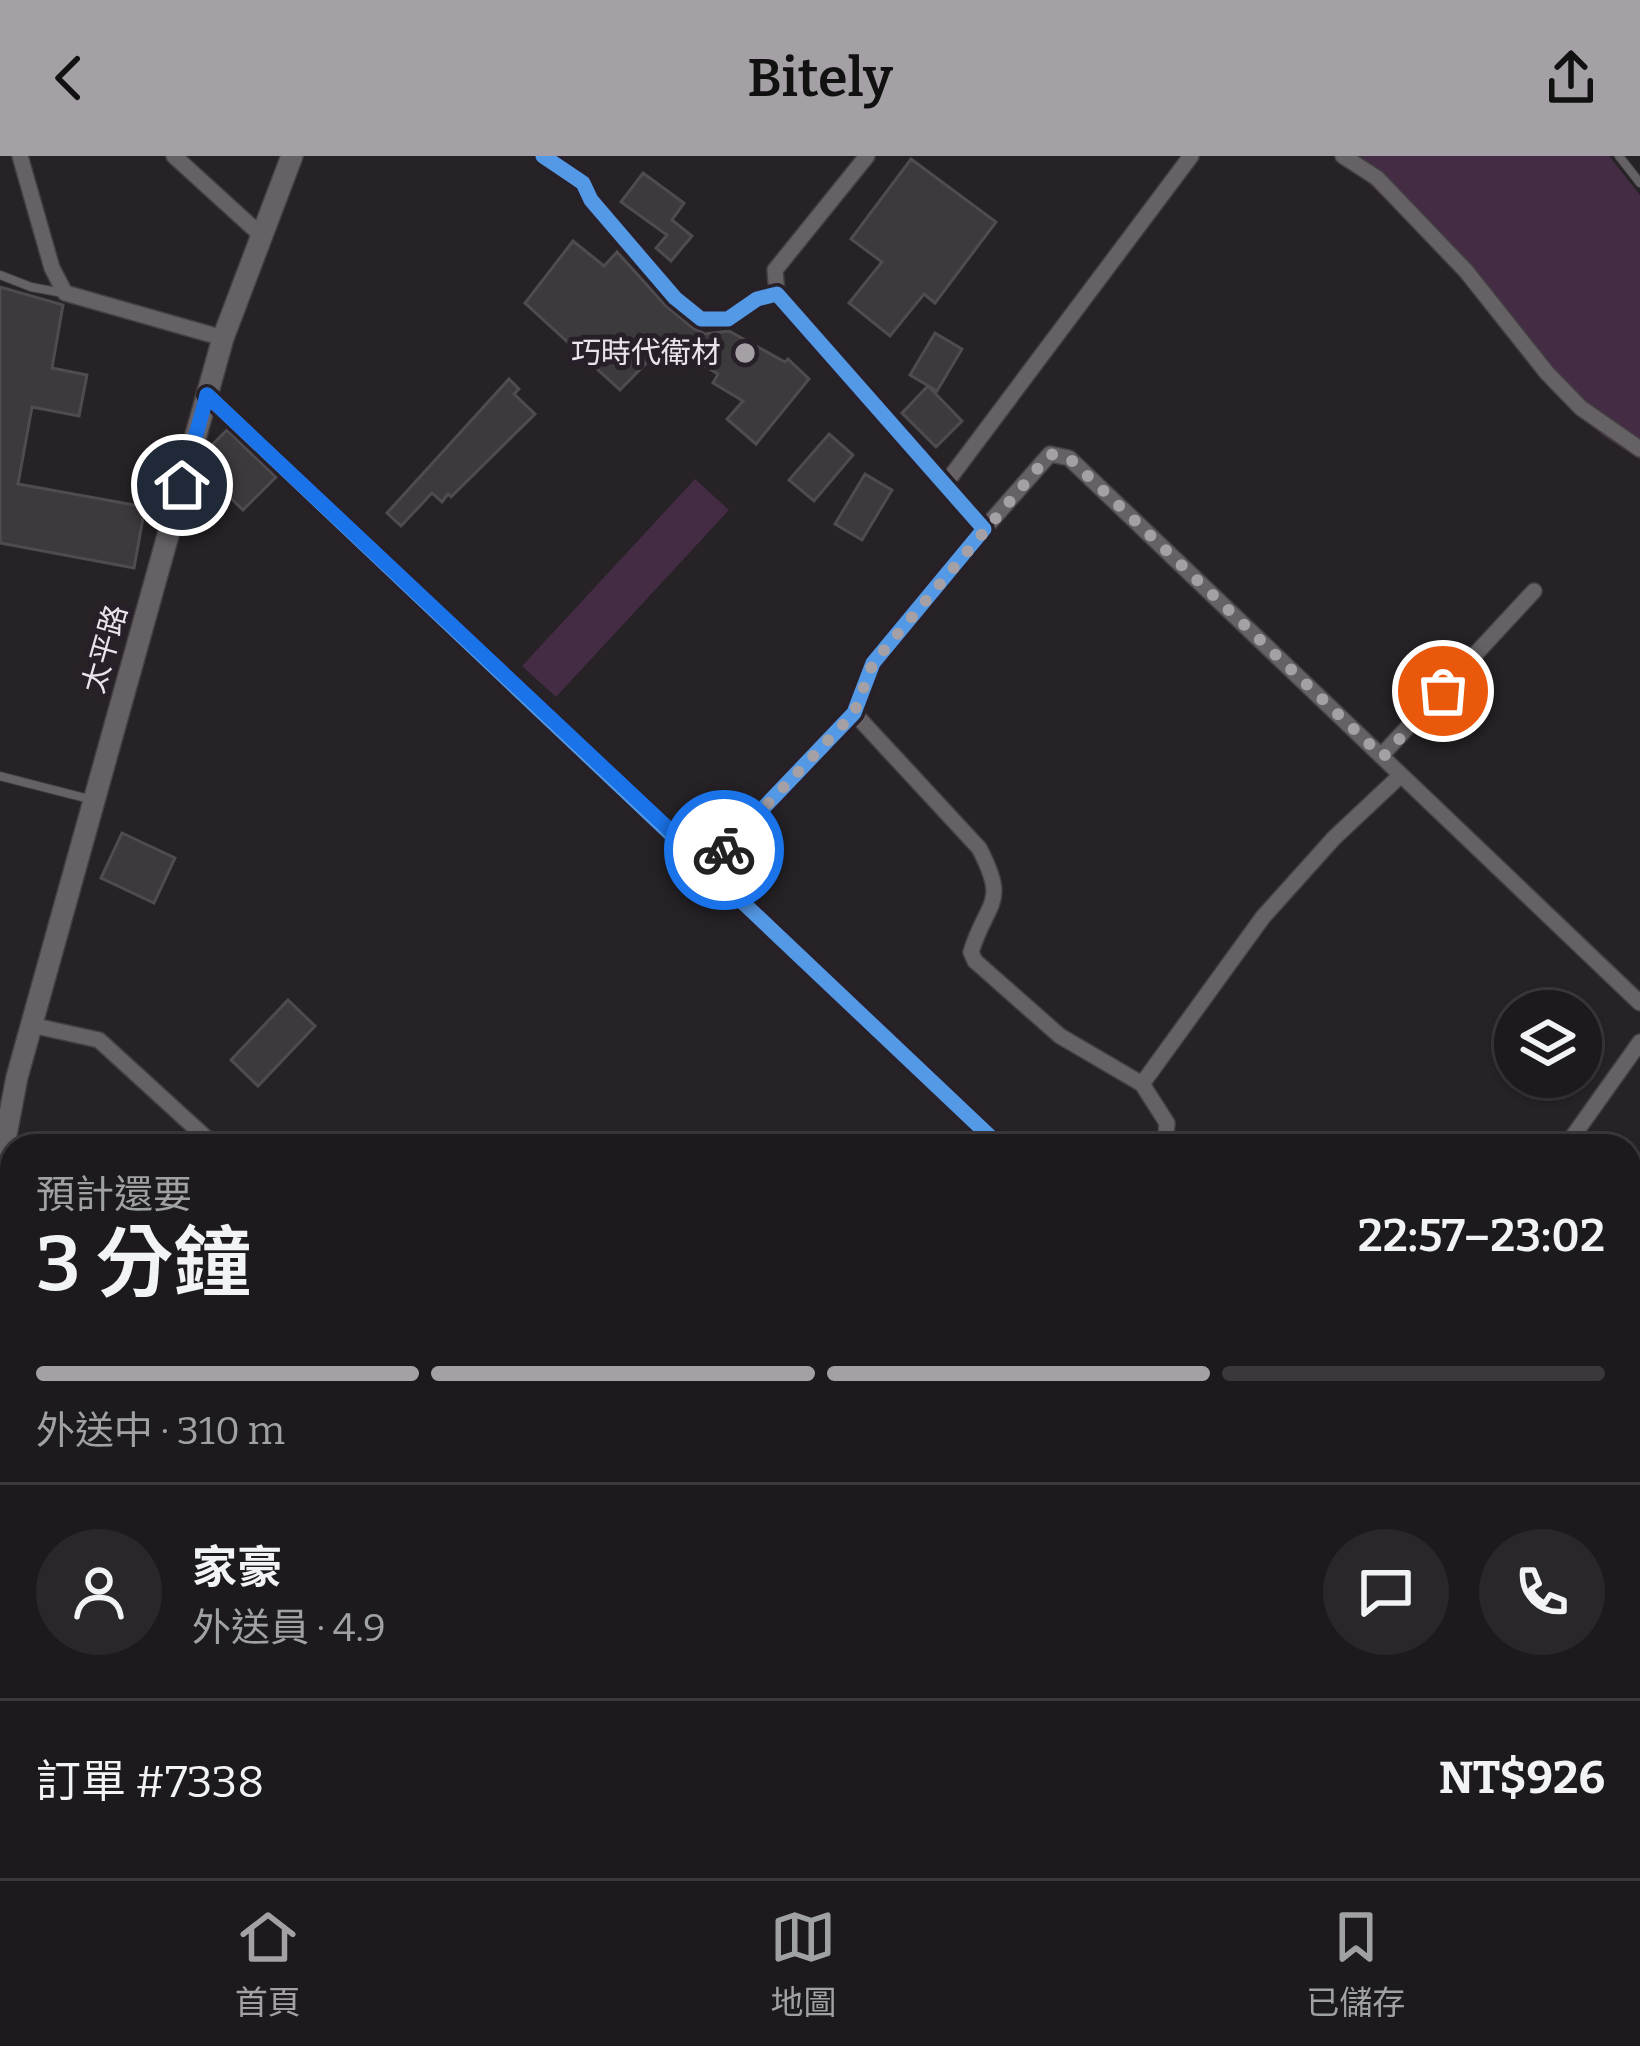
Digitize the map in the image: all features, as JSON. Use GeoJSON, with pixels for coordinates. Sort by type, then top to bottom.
{"type":"FeatureCollection","features":[{"type":"Feature","properties":{"kind":"street"},"geometry":{"type":"LineString","coordinates":[[20,156],[52,268],[65,293],[223,338]]}},
{"type":"Feature","properties":{"kind":"street"},"geometry":{"type":"LineString","coordinates":[[173,156],[262,236]]}},
{"type":"Feature","properties":{"kind":"street","name":"太平路"},"geometry":{"type":"LineString","coordinates":[[6,1134],[16,1076],[223,338],[292,156]]}},
{"type":"Feature","properties":{"kind":"street"},"geometry":{"type":"LineString","coordinates":[[867,156],[775,270],[777,294],[984,529]]}},
{"type":"Feature","properties":{"kind":"street"},"geometry":{"type":"LineString","coordinates":[[946,483],[1191,156]]}},
{"type":"Feature","properties":{"kind":"street"},"geometry":{"type":"LineString","coordinates":[[1343,156],[1377,178],[1466,271],[1546,373],[1581,408],[1640,449]]}},
{"type":"Feature","properties":{"kind":"street"},"geometry":{"type":"LineString","coordinates":[[552,158],[583,183],[591,200],[661,282],[701,320],[728,320],[757,299],[777,294]]}},
{"type":"Feature","properties":{"kind":"street"},"geometry":{"type":"LineString","coordinates":[[207,395],[987,1134]]}},
{"type":"Feature","properties":{"kind":"street"},"geometry":{"type":"LineString","coordinates":[[708,866],[854,713],[873,663],[1050,454],[1069,458],[1640,1003]]}},
{"type":"Feature","properties":{"kind":"street"},"geometry":{"type":"LineString","coordinates":[[1382,757],[1534,591]]}},
{"type":"Feature","properties":{"kind":"street"},"geometry":{"type":"LineString","coordinates":[[854,713],[979,848],[993,874],[997,892],[976,935],[971,952],[975,961],[1060,1036],[1142,1084],[1167,1123],[1166,1134]]}},
{"type":"Feature","properties":{"kind":"street"},"geometry":{"type":"LineString","coordinates":[[1142,1084],[1263,917],[1334,838],[1401,775]]}},
{"type":"Feature","properties":{"kind":"street"},"geometry":{"type":"LineString","coordinates":[[32,1025],[99,1040],[202,1134]]}},
{"type":"Feature","properties":{"kind":"street"},"geometry":{"type":"LineString","coordinates":[[1575,1134],[1640,1042]]}},
{"type":"Feature","properties":{"kind":"lane"},"geometry":{"type":"LineString","coordinates":[[1619,156],[1640,183]]}},
{"type":"Feature","properties":{"kind":"lane"},"geometry":{"type":"LineString","coordinates":[[0,275],[65,293]]}},
{"type":"Feature","properties":{"kind":"lane"},"geometry":{"type":"LineString","coordinates":[[0,776],[94,801]]}},
{"type":"Feature","properties":{"kind":"shaded area"},"geometry":{"type":"Polygon","coordinates":[[[1339,156],[1609,156],[1640,195],[1640,460],[1602,435],[1537,371],[1451,260],[1339,156]]]}},
{"type":"Feature","properties":{"kind":"shaded area"},"geometry":{"type":"Polygon","coordinates":[[[695,479],[729,510],[556,697],[522,666],[695,479]]]}},
{"type":"Feature","properties":{"kind":"building"},"geometry":{"type":"Polygon","coordinates":[[[911,159],[996,222],[935,303],[924,294],[890,336],[849,303],[882,262],[851,239],[911,159]]]}},
{"type":"Feature","properties":{"kind":"building"},"geometry":{"type":"Polygon","coordinates":[[[643,173],[684,203],[672,220],[692,236],[671,261],[656,248],[667,235],[621,202],[643,173]]]}},
{"type":"Feature","properties":{"kind":"building"},"geometry":{"type":"Polygon","coordinates":[[[573,241],[604,266],[617,252],[693,328],[705,334],[729,331],[785,362],[788,359],[809,379],[756,444],[727,419],[743,401],[713,383],[718,374],[666,343],[620,390],[525,303],[573,241]]]}},
{"type":"Feature","properties":{"kind":"building"},"geometry":{"type":"Polygon","coordinates":[[[0,287],[63,305],[52,368],[87,375],[79,416],[32,407],[18,484],[145,507],[134,568],[0,543],[0,287]]]}},
{"type":"Feature","properties":{"kind":"building"},"geometry":{"type":"Polygon","coordinates":[[[935,333],[962,349],[937,391],[910,375],[935,333]]]}},
{"type":"Feature","properties":{"kind":"building"},"geometry":{"type":"Polygon","coordinates":[[[509,379],[519,389],[514,394],[535,414],[451,497],[448,494],[442,502],[432,493],[401,526],[387,513],[509,379]]]}},
{"type":"Feature","properties":{"kind":"building"},"geometry":{"type":"Polygon","coordinates":[[[928,386],[962,421],[936,447],[902,413],[928,386]]]}},
{"type":"Feature","properties":{"kind":"building"},"geometry":{"type":"Polygon","coordinates":[[[227,430],[276,477],[243,510],[202,470],[207,450],[227,430]]]}},
{"type":"Feature","properties":{"kind":"building"},"geometry":{"type":"Polygon","coordinates":[[[829,434],[853,455],[814,501],[789,480],[829,434]]]}},
{"type":"Feature","properties":{"kind":"building"},"geometry":{"type":"Polygon","coordinates":[[[865,474],[892,490],[862,540],[835,524],[865,474]]]}},
{"type":"Feature","properties":{"kind":"building"},"geometry":{"type":"Polygon","coordinates":[[[122,833],[175,858],[154,903],[101,878],[122,833]]]}},
{"type":"Feature","properties":{"kind":"building"},"geometry":{"type":"Polygon","coordinates":[[[288,1000],[315,1026],[258,1086],[231,1060],[288,1000]]]}},
{"type":"Feature","properties":{"kind":"cycle path"},"geometry":{"type":"LineString","coordinates":[[543,156],[583,183],[591,200],[675,298],[701,319],[728,319],[757,299],[777,294],[984,529],[873,663],[854,713],[708,866]]}},
{"type":"Feature","properties":{"kind":"cycle path"},"geometry":{"type":"LineString","coordinates":[[207,395],[987,1134]]}},
{"type":"Feature","properties":{"kind":"way so far"},"geometry":{"type":"LineString","coordinates":[[724,850],[854,713],[873,663],[1050,454],[1069,458],[1383,757],[1443,691]]}},
{"type":"Feature","properties":{"kind":"place","name":"巧時代衛材"},"geometry":{"type":"Point","coordinates":[745,353]}},
{"type":"Feature","properties":{"kind":"route"},"geometry":{"type":"LineString","coordinates":[[182,485],[207,395],[708,866],[724,850]]}}]}
